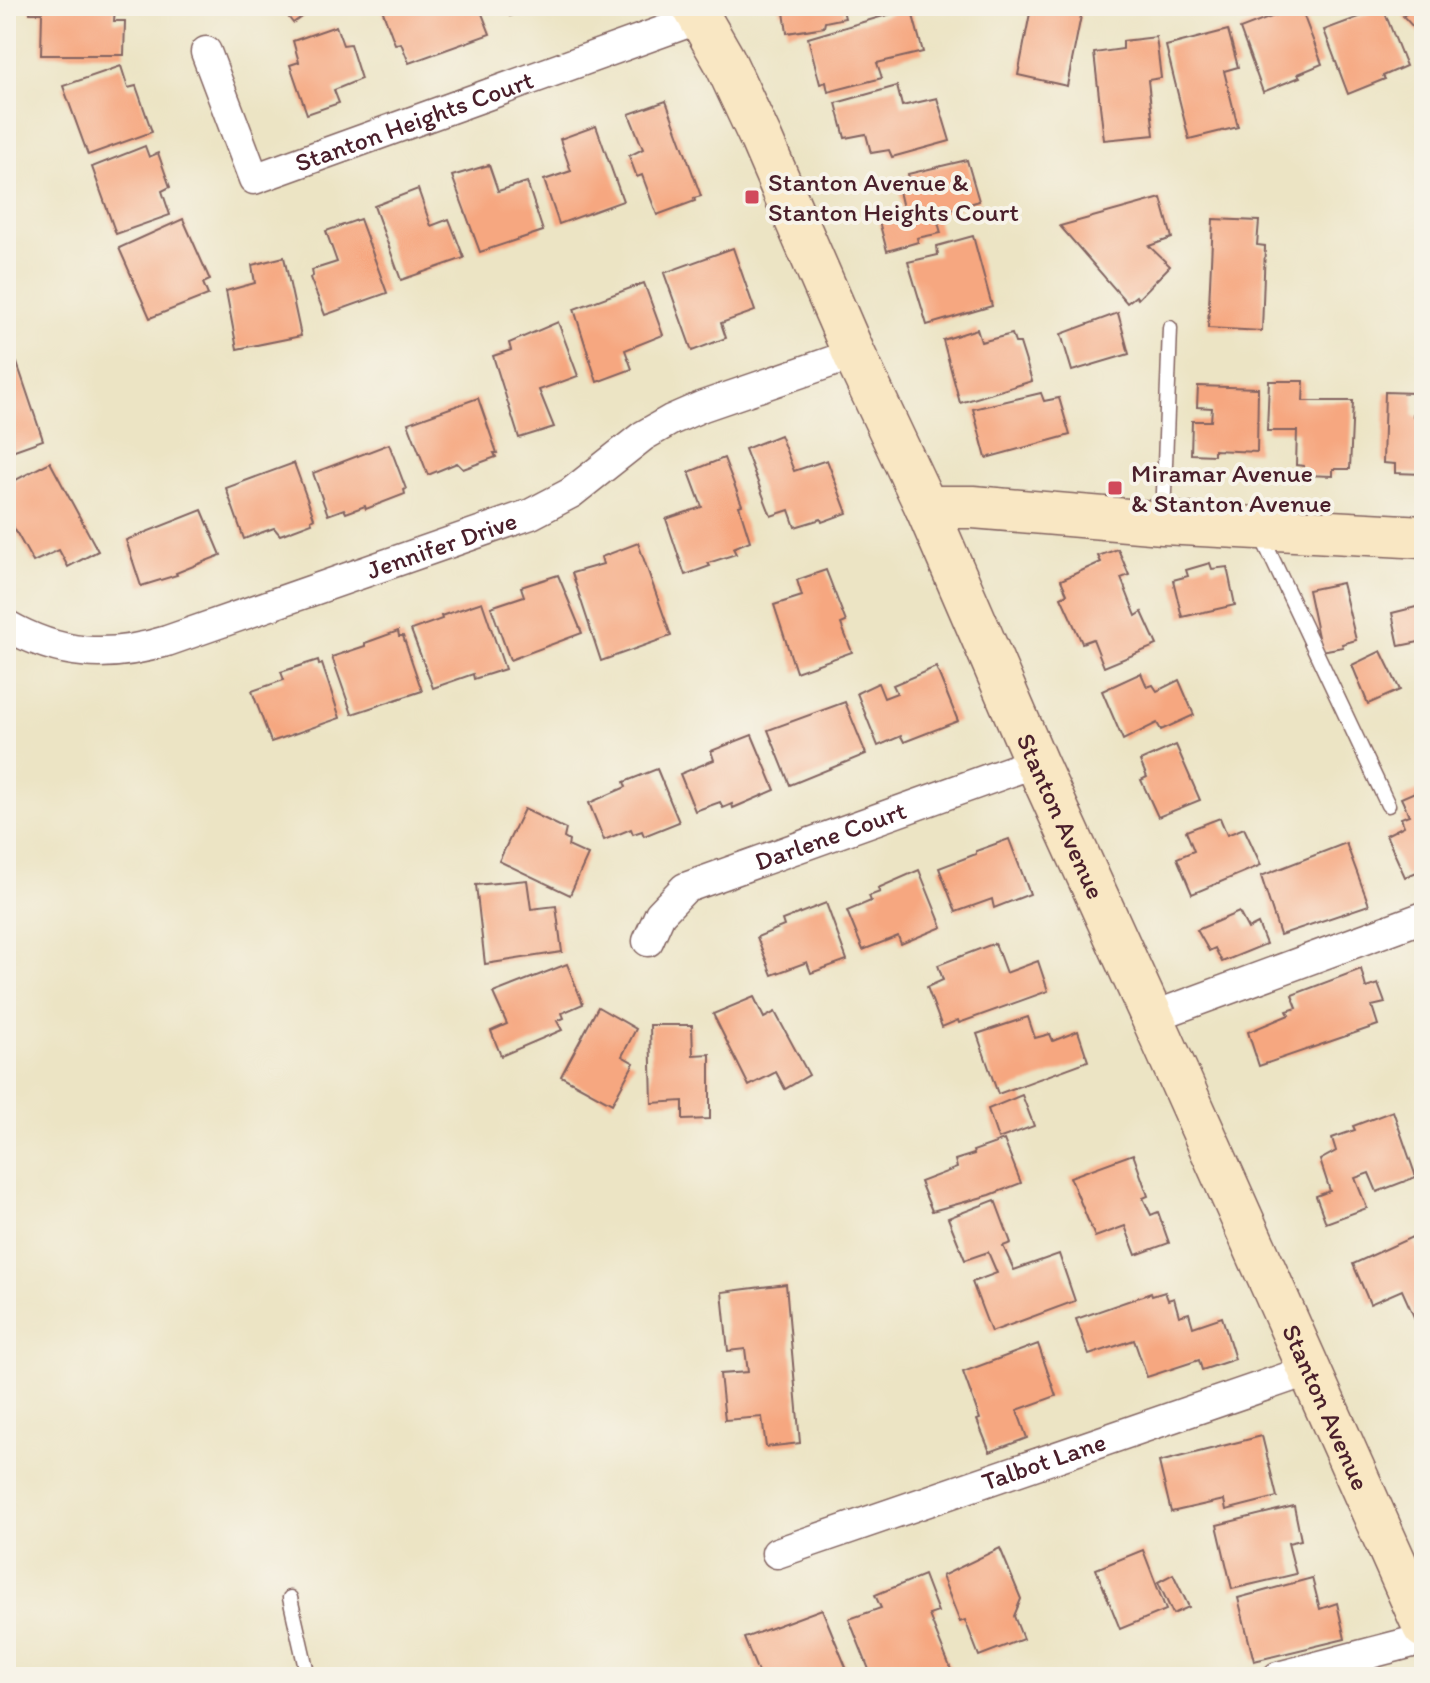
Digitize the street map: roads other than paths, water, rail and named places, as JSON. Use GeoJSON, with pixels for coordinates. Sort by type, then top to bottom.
{"type":"FeatureCollection","features":[{"type":"Feature","properties":{"kind":"street","name":"Stanton Heights Court"},"geometry":{"type":"LineString","coordinates":[[206,52],[254,179],[697,12]]}},
{"type":"Feature","properties":{"kind":"street","name":"Stanton Avenue"},"geometry":{"type":"LineString","coordinates":[[697,12],[724,60],[761,139],[854,354],[926,507],[1036,762],[1424,1627]]}},
{"type":"Feature","properties":{"kind":"street","name":"Jennifer Drive"},"geometry":{"type":"LineString","coordinates":[[6,625],[52,645],[80,652],[136,650],[167,641],[531,514],[571,493],[643,436],[671,420],[854,354]]}},
{"type":"Feature","properties":{"kind":"street"},"geometry":{"type":"LineString","coordinates":[[926,507],[973,507],[1163,523],[1424,537]]}},
{"type":"Feature","properties":{"kind":"street","name":"Darlene Court"},"geometry":{"type":"LineString","coordinates":[[648,941],[660,914],[685,888],[1036,762]]}},
{"type":"Feature","properties":{"kind":"street"},"geometry":{"type":"LineString","coordinates":[[1152,1017],[1424,917]]}},
{"type":"Feature","properties":{"kind":"street","name":"Talbot Lane"},"geometry":{"type":"LineString","coordinates":[[777,1553],[1310,1370]]}},
{"type":"Feature","properties":{"kind":"street"},"geometry":{"type":"LineString","coordinates":[[1278,1677],[1424,1639]]}},
{"type":"Feature","properties":{"kind":"lane"},"geometry":{"type":"LineString","coordinates":[[1163,523],[1170,328]]}},
{"type":"Feature","properties":{"kind":"lane"},"geometry":{"type":"LineString","coordinates":[[1258,528],[1388,805]]}},
{"type":"Feature","properties":{"kind":"lane"},"geometry":{"type":"LineString","coordinates":[[290,1598],[308,1677]]}},
{"type":"Feature","properties":{"kind":"place","name":"Stanton Avenue & Stanton Heights Court"},"geometry":{"type":"Point","coordinates":[752,197]}},
{"type":"Feature","properties":{"kind":"place","name":"Miramar Avenue & Stanton Avenue"},"geometry":{"type":"Point","coordinates":[1115,488]}}]}
